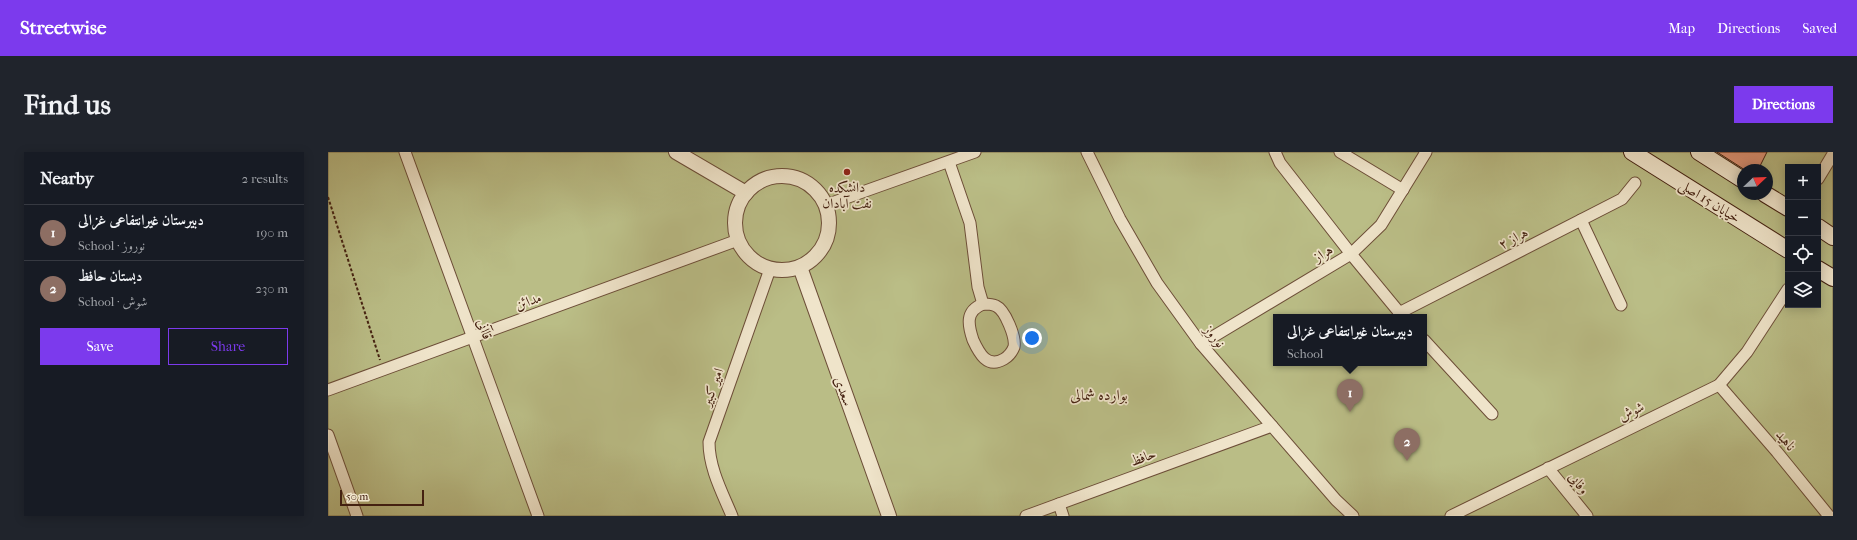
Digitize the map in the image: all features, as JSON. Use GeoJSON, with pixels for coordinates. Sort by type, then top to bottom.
{"type":"FeatureCollection","features":[{"type":"Feature","properties":{"kind":"main road","name":"خیابان 15 اصلی"},"geometry":{"type":"LineString","coordinates":[[1632,152],[1785,248]]}},
{"type":"Feature","properties":{"kind":"main road"},"geometry":{"type":"LineString","coordinates":[[1698,152],[1737,176]]}},
{"type":"Feature","properties":{"kind":"main road"},"geometry":{"type":"LineString","coordinates":[[1773,199],[1785,206]]}},
{"type":"Feature","properties":{"kind":"main road"},"geometry":{"type":"LineString","coordinates":[[1821,229],[1833,236]]}},
{"type":"Feature","properties":{"kind":"main road"},"geometry":{"type":"LineString","coordinates":[[1821,271],[1833,278]]}},
{"type":"Feature","properties":{"kind":"street","name":"قاآنی"},"geometry":{"type":"LineString","coordinates":[[405,152],[538,516]]}},
{"type":"Feature","properties":{"kind":"street"},"geometry":{"type":"LineString","coordinates":[[676,152],[746,193]]}},
{"type":"Feature","properties":{"kind":"street"},"geometry":{"type":"LineString","coordinates":[[826,205],[975,152]]}},
{"type":"Feature","properties":{"kind":"street","name":"نوروز"},"geometry":{"type":"LineString","coordinates":[[1087,152],[1120,219],[1154,277],[1201,344],[1336,500],[1353,516]]}},
{"type":"Feature","properties":{"kind":"street"},"geometry":{"type":"LineString","coordinates":[[1275,152],[1280,163],[1400,314]]}},
{"type":"Feature","properties":{"kind":"street"},"geometry":{"type":"LineString","coordinates":[[1340,152],[1403,190]]}},
{"type":"Feature","properties":{"kind":"street","name":"هراز"},"geometry":{"type":"LineString","coordinates":[[1201,344],[1351,254],[1381,225],[1426,152]]}},
{"type":"Feature","properties":{"kind":"street"},"geometry":{"type":"LineString","coordinates":[[1821,173],[1832,153]]}},
{"type":"Feature","properties":{"kind":"street"},"geometry":{"type":"LineString","coordinates":[[949,162],[970,223],[978,287],[983,304]]}},
{"type":"Feature","properties":{"kind":"street"},"geometry":{"type":"LineString","coordinates":[[779,175],[794,176],[808,182],[819,192],[826,205],[830,220],[828,235],[822,248],[812,259],[800,267],[785,270],[770,269],[757,263],[746,253],[738,240],[735,225],[736,210],[742,197],[752,186],[765,178],[779,175]]}},
{"type":"Feature","properties":{"kind":"street","name":"هراز ۲"},"geometry":{"type":"LineString","coordinates":[[1403,314],[1622,199],[1635,183]]}},
{"type":"Feature","properties":{"kind":"street"},"geometry":{"type":"LineString","coordinates":[[1581,220],[1621,305]]}},
{"type":"Feature","properties":{"kind":"street","name":"مدائن"},"geometry":{"type":"LineString","coordinates":[[328,390],[738,240]]}},
{"type":"Feature","properties":{"kind":"street","name":"سعدی"},"geometry":{"type":"LineString","coordinates":[[800,267],[888,516]]}},
{"type":"Feature","properties":{"kind":"street","name":"امیر کبیر"},"geometry":{"type":"LineString","coordinates":[[732,516],[712,469],[709,456],[709,442],[770,269]]}},
{"type":"Feature","properties":{"kind":"street","name":"شوش"},"geometry":{"type":"LineString","coordinates":[[1451,516],[1719,384],[1747,352],[1785,294]]}},
{"type":"Feature","properties":{"kind":"street"},"geometry":{"type":"LineString","coordinates":[[983,304],[996,306],[1004,314],[1014,340],[1012,352],[1002,360],[989,361],[983,358],[979,353],[969,328],[968,322],[973,311],[983,304]]}},
{"type":"Feature","properties":{"kind":"street"},"geometry":{"type":"LineString","coordinates":[[1427,343],[1492,414]]}},
{"type":"Feature","properties":{"kind":"street","name":"ناهید"},"geometry":{"type":"LineString","coordinates":[[1719,384],[1829,516]]}},
{"type":"Feature","properties":{"kind":"street","name":"حافظ"},"geometry":{"type":"LineString","coordinates":[[1026,516],[1272,426]]}},
{"type":"Feature","properties":{"kind":"street"},"geometry":{"type":"LineString","coordinates":[[328,435],[357,516]]}},
{"type":"Feature","properties":{"kind":"street","name":"وفایی"},"geometry":{"type":"LineString","coordinates":[[1548,468],[1587,516]]}},
{"type":"Feature","properties":{"kind":"street"},"geometry":{"type":"LineString","coordinates":[[1059,504],[1063,516]]}},
{"type":"Feature","properties":{"kind":"path"},"geometry":{"type":"LineString","coordinates":[[328,197],[383,370]]}},
{"type":"Feature","properties":{"kind":"green space"},"geometry":{"type":"Polygon","coordinates":[[[328,152],[1833,152],[1833,516],[328,516],[328,152]]]}},
{"type":"Feature","properties":{"kind":"building"},"geometry":{"type":"Polygon","coordinates":[[[1717,152],[1767,152],[1761,164],[1737,165],[1717,152]]]}},
{"type":"Feature","properties":{"kind":"place","name":"دانشکده نفت آبادان"},"geometry":{"type":"Point","coordinates":[847,172]}},
{"type":"Feature","properties":{"kind":"place","name":"دبیرستان غیرانتفاعی غزالی"},"geometry":{"type":"Point","coordinates":[1350,412]}},
{"type":"Feature","properties":{"kind":"place","name":"دبستان حافظ"},"geometry":{"type":"Point","coordinates":[1407,461]}},
{"type":"Feature","properties":{"kind":"district","name":"بوارده شمالی"},"geometry":{"type":"Point","coordinates":[1099,395]}}]}
